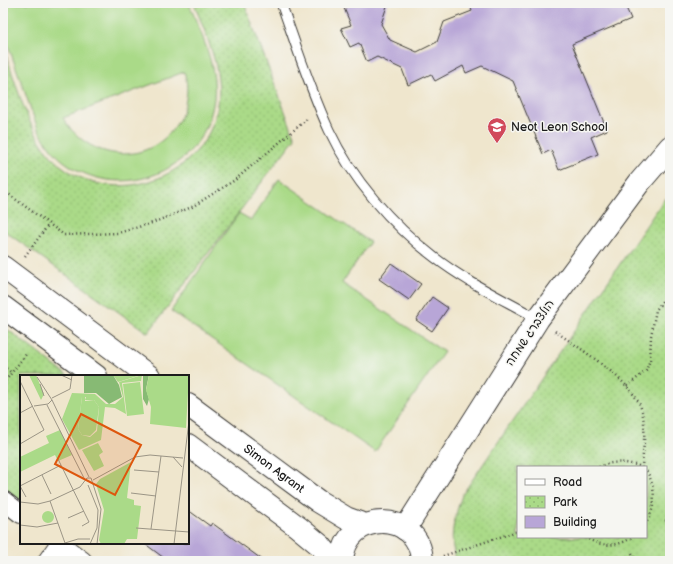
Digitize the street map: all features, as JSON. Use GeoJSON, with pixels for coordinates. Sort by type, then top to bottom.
{"type":"FeatureCollection","features":[{"type":"Feature","properties":{"kind":"street","name":"הולצברג שמחה"},"geometry":{"type":"LineString","coordinates":[[405,529],[538,319],[639,183],[670,147]]}},
{"type":"Feature","properties":{"kind":"street"},"geometry":{"type":"LineString","coordinates":[[7,270],[149,375]]}},
{"type":"Feature","properties":{"kind":"street"},"geometry":{"type":"LineString","coordinates":[[3,307],[95,375]]}},
{"type":"Feature","properties":{"kind":"street","name":"Simon Agrant"},"geometry":{"type":"LineString","coordinates":[[189,406],[318,501],[346,518],[365,525]]}},
{"type":"Feature","properties":{"kind":"street"},"geometry":{"type":"LineString","coordinates":[[189,446],[298,527],[321,546],[333,561]]}},
{"type":"Feature","properties":{"kind":"street"},"geometry":{"type":"LineString","coordinates":[[3,500],[20,513]]}},
{"type":"Feature","properties":{"kind":"street"},"geometry":{"type":"LineString","coordinates":[[342,561],[343,553],[348,540],[358,529],[365,525],[385,522],[405,529],[429,560]]}},
{"type":"Feature","properties":{"kind":"street"},"geometry":{"type":"LineString","coordinates":[[46,561],[58,544]]}},
{"type":"Feature","properties":{"kind":"street"},"geometry":{"type":"LineString","coordinates":[[60,544],[83,561]]}},
{"type":"Feature","properties":{"kind":"lane"},"geometry":{"type":"LineString","coordinates":[[281,3],[319,108],[329,131],[347,162],[369,194],[402,229],[434,257],[466,279],[538,319]]}},
{"type":"Feature","properties":{"kind":"path"},"geometry":{"type":"LineString","coordinates":[[3,190],[64,235],[118,233],[152,224],[192,207],[235,180],[319,108]]}},
{"type":"Feature","properties":{"kind":"path"},"geometry":{"type":"LineString","coordinates":[[7,270],[49,224]]}},
{"type":"Feature","properties":{"kind":"path"},"geometry":{"type":"LineString","coordinates":[[627,386],[646,371],[650,360],[651,336],[656,310],[670,290]]}},
{"type":"Feature","properties":{"kind":"path"},"geometry":{"type":"LineString","coordinates":[[538,319],[600,364],[627,386],[639,403],[644,428],[642,466]]}},
{"type":"Feature","properties":{"kind":"path"},"geometry":{"type":"LineString","coordinates":[[3,384],[41,335]]}},
{"type":"Feature","properties":{"kind":"path"},"geometry":{"type":"LineString","coordinates":[[3,366],[12,373]]}},
{"type":"Feature","properties":{"kind":"path"},"geometry":{"type":"LineString","coordinates":[[601,466],[608,463],[627,462],[639,466]]}},
{"type":"Feature","properties":{"kind":"path"},"geometry":{"type":"LineString","coordinates":[[647,471],[655,477]]}},
{"type":"Feature","properties":{"kind":"path"},"geometry":{"type":"LineString","coordinates":[[661,527],[665,520],[666,513]]}},
{"type":"Feature","properties":{"kind":"path"},"geometry":{"type":"LineString","coordinates":[[665,520],[670,522]]}},
{"type":"Feature","properties":{"kind":"path"},"geometry":{"type":"LineString","coordinates":[[429,560],[517,531]]}},
{"type":"Feature","properties":{"kind":"path"},"geometry":{"type":"LineString","coordinates":[[586,538],[597,548]]}},
{"type":"Feature","properties":{"kind":"path"},"geometry":{"type":"LineString","coordinates":[[624,553],[637,550]]}},
{"type":"Feature","properties":{"kind":"path"},"geometry":{"type":"LineString","coordinates":[[632,552],[635,561]]}},
{"type":"Feature","properties":{"kind":"green space"},"geometry":{"type":"Polygon","coordinates":[[[3,3],[189,3],[204,40],[212,66],[214,79],[213,105],[206,128],[193,147],[177,163],[157,174],[136,180],[113,181],[90,176],[59,158],[51,149],[38,129],[3,31],[3,3]],[[184,72],[63,118],[75,134],[90,145],[107,152],[124,154],[141,151],[157,144],[171,131],[182,114],[187,93],[184,72]]]}},
{"type":"Feature","properties":{"kind":"green space"},"geometry":{"type":"Polygon","coordinates":[[[194,3],[244,3],[295,138],[148,333],[3,230],[3,46],[28,118],[35,132],[51,156],[73,174],[98,183],[124,186],[150,181],[174,170],[194,154],[210,132],[218,105],[219,92],[216,66],[194,3]]]}},
{"type":"Feature","properties":{"kind":"green space"},"geometry":{"type":"Polygon","coordinates":[[[279,179],[370,242],[342,283],[444,352],[375,452],[171,311],[239,213],[251,220],[279,179]]]}},
{"type":"Feature","properties":{"kind":"green space"},"geometry":{"type":"Polygon","coordinates":[[[665,198],[670,212],[670,561],[457,561],[452,536],[462,495],[665,198]]]}},
{"type":"Feature","properties":{"kind":"green space"},"geometry":{"type":"Polygon","coordinates":[[[3,326],[67,375],[20,375],[20,512],[13,521],[3,514],[3,326]]]}},
{"type":"Feature","properties":{"kind":"building"},"geometry":{"type":"Polygon","coordinates":[[[355,3],[388,3],[381,24],[390,40],[417,52],[437,42],[444,22],[472,11],[469,3],[624,3],[631,19],[572,44],[607,130],[591,137],[598,154],[559,170],[551,150],[543,154],[513,81],[482,66],[466,73],[463,66],[435,81],[431,74],[408,85],[402,69],[377,57],[367,62],[359,43],[350,47],[341,28],[351,25],[344,8],[355,3]]]}},
{"type":"Feature","properties":{"kind":"building"},"geometry":{"type":"Polygon","coordinates":[[[391,263],[421,284],[409,300],[379,279],[391,263]]]}},
{"type":"Feature","properties":{"kind":"building"},"geometry":{"type":"Polygon","coordinates":[[[432,297],[448,308],[432,331],[416,320],[432,297]]]}},
{"type":"Feature","properties":{"kind":"building"},"geometry":{"type":"Polygon","coordinates":[[[189,511],[210,526],[212,523],[264,561],[168,561],[145,544],[189,544],[189,511]]]}},
{"type":"Feature","properties":{"kind":"place","name":"Neot Leon School"},"geometry":{"type":"Point","coordinates":[497,144]}}]}
